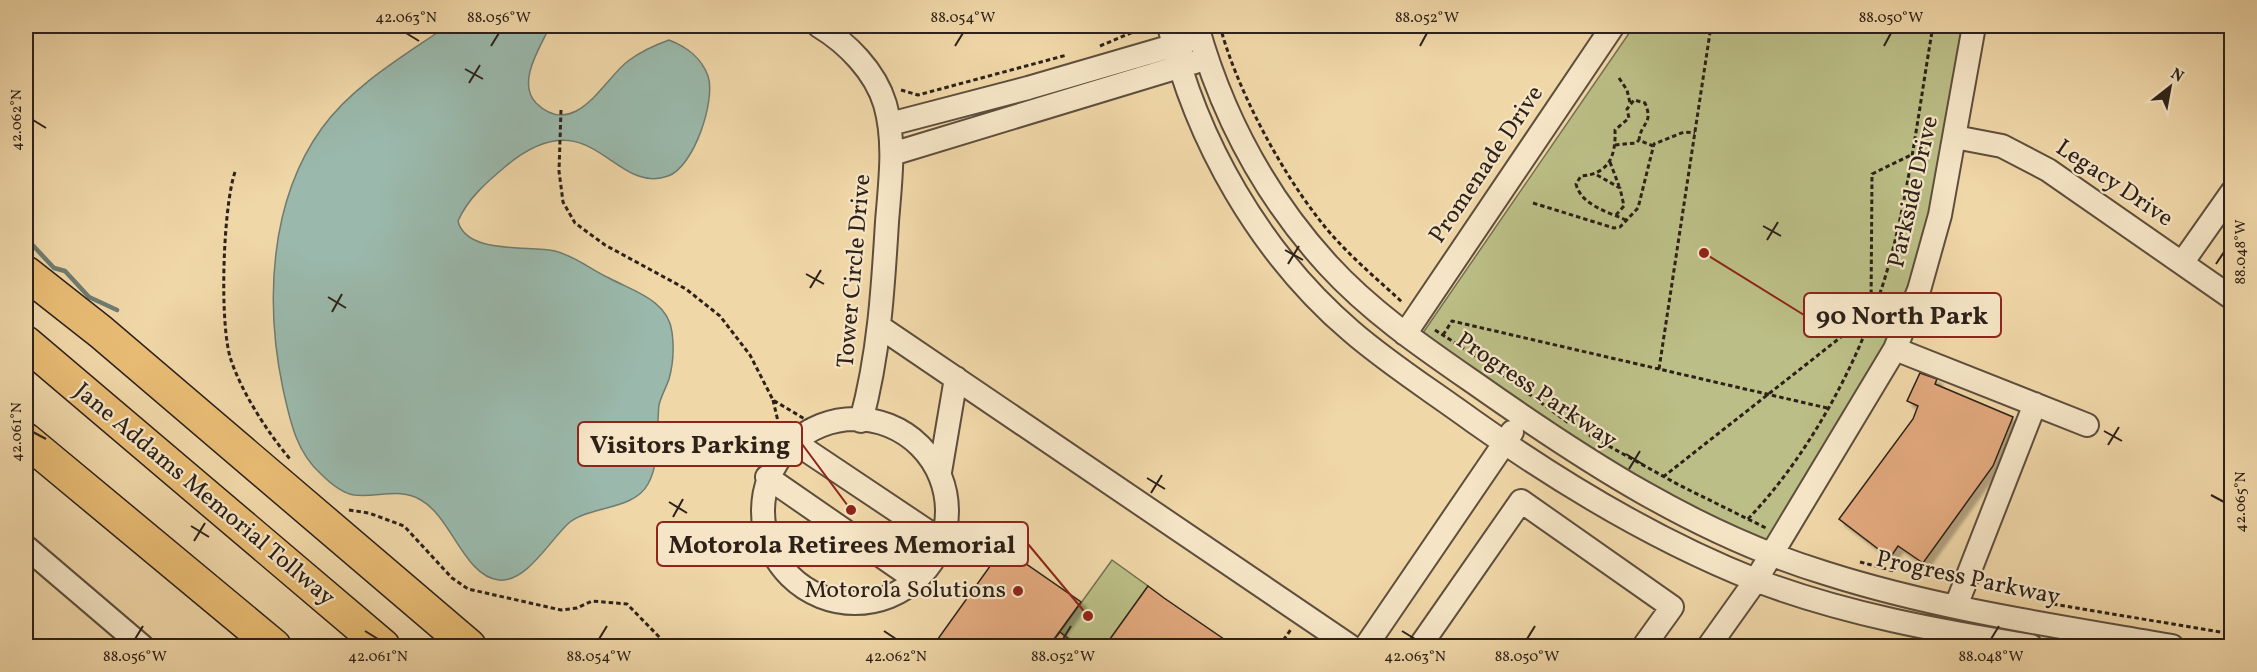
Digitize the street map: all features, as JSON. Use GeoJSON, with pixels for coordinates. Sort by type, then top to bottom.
{"type":"FeatureCollection","features":[{"type":"Feature","properties":{"kind":"highway"},"geometry":{"type":"LineString","coordinates":[[26,273],[101,333],[469,646]]}},
{"type":"Feature","properties":{"kind":"highway","name":"Jane Addams Memorial Tollway"},"geometry":{"type":"LineString","coordinates":[[26,343],[383,646]]}},
{"type":"Feature","properties":{"kind":"highway"},"geometry":{"type":"LineString","coordinates":[[26,440],[274,646]]}},
{"type":"Feature","properties":{"kind":"street","name":"Tower Circle Drive"},"geometry":{"type":"LineString","coordinates":[[819,26],[846,45],[869,72],[885,102],[890,124],[892,154],[880,327],[871,385],[861,421]]}},
{"type":"Feature","properties":{"kind":"street","name":"Promenade Drive"},"geometry":{"type":"LineString","coordinates":[[1412,325],[1613,26]]}},
{"type":"Feature","properties":{"kind":"street","name":"Parkside Drive"},"geometry":{"type":"LineString","coordinates":[[1709,646],[1756,580],[1895,349],[1919,290],[1940,215],[1974,26]]}},
{"type":"Feature","properties":{"kind":"street"},"geometry":{"type":"LineString","coordinates":[[1171,35],[1180,67],[1217,159],[1240,200],[1294,272],[1349,329],[1372,348],[1505,443],[1628,520],[1756,580],[1878,617],[2031,646]]}},
{"type":"Feature","properties":{"kind":"street"},"geometry":{"type":"LineString","coordinates":[[890,124],[1028,88],[1171,35],[1201,40],[1180,67],[892,154]]}},
{"type":"Feature","properties":{"kind":"street","name":"Progress Parkway"},"geometry":{"type":"LineString","coordinates":[[1201,40],[1246,152],[1274,197],[1328,266],[1364,301],[1412,325],[1522,417],[1562,445],[1642,493],[1777,546],[1824,573],[1905,596],[2172,646]]}},
{"type":"Feature","properties":{"kind":"street","name":"Legacy Drive"},"geometry":{"type":"LineString","coordinates":[[1955,137],[2002,146],[2048,170],[2232,298]]}},
{"type":"Feature","properties":{"kind":"street"},"geometry":{"type":"LineString","coordinates":[[2182,263],[2232,192]]}},
{"type":"Feature","properties":{"kind":"street"},"geometry":{"type":"LineString","coordinates":[[880,327],[1350,646]]}},
{"type":"Feature","properties":{"kind":"street"},"geometry":{"type":"LineString","coordinates":[[1895,349],[2087,425]]}},
{"type":"Feature","properties":{"kind":"street"},"geometry":{"type":"LineString","coordinates":[[940,472],[956,378]]}},
{"type":"Feature","properties":{"kind":"street"},"geometry":{"type":"LineString","coordinates":[[1956,606],[2035,404]]}},
{"type":"Feature","properties":{"kind":"street"},"geometry":{"type":"LineString","coordinates":[[1366,646],[1522,417]]}},
{"type":"Feature","properties":{"kind":"street"},"geometry":{"type":"LineString","coordinates":[[839,418],[861,421],[893,425],[919,443],[940,472],[947,497],[946,528],[936,557],[916,580],[890,597],[860,603],[830,600],[802,587],[780,565],[765,538],[761,507],[767,477],[798,435],[839,418]]}},
{"type":"Feature","properties":{"kind":"street"},"geometry":{"type":"LineString","coordinates":[[789,447],[942,541]]}},
{"type":"Feature","properties":{"kind":"street"},"geometry":{"type":"LineString","coordinates":[[767,477],[916,580]]}},
{"type":"Feature","properties":{"kind":"street"},"geometry":{"type":"LineString","coordinates":[[1420,646],[1521,501],[1672,607],[1644,646]]}},
{"type":"Feature","properties":{"kind":"street"},"geometry":{"type":"LineString","coordinates":[[26,548],[142,646]]}},
{"type":"Feature","properties":{"kind":"path"},"geometry":{"type":"LineString","coordinates":[[1097,47],[1133,32],[1141,26]]}},
{"type":"Feature","properties":{"kind":"path"},"geometry":{"type":"LineString","coordinates":[[1220,26],[1244,92],[1280,161],[1318,219],[1358,261],[1412,325],[1443,335],[1491,366],[1573,426]]}},
{"type":"Feature","properties":{"kind":"path"},"geometry":{"type":"LineString","coordinates":[[1642,33],[1658,26]]}},
{"type":"Feature","properties":{"kind":"path"},"geometry":{"type":"LineString","coordinates":[[1659,369],[1711,26]]}},
{"type":"Feature","properties":{"kind":"path"},"geometry":{"type":"LineString","coordinates":[[1748,519],[1777,489],[1827,408],[1850,365],[1871,313],[1892,254],[1933,26]]}},
{"type":"Feature","properties":{"kind":"path"},"geometry":{"type":"LineString","coordinates":[[897,85],[903,93],[918,95],[1074,53]]}},
{"type":"Feature","properties":{"kind":"path"},"geometry":{"type":"LineString","coordinates":[[1619,78],[1627,90],[1630,103]]}},
{"type":"Feature","properties":{"kind":"path"},"geometry":{"type":"LineString","coordinates":[[1595,175],[1610,161],[1615,145],[1615,130],[1629,118],[1627,108],[1634,100],[1645,103],[1649,114],[1648,123],[1640,130],[1639,140]]}},
{"type":"Feature","properties":{"kind":"path"},"geometry":{"type":"LineString","coordinates":[[561,110],[562,142],[559,171],[563,202],[575,223],[605,245],[686,290],[720,316],[750,355],[772,400],[789,447]]}},
{"type":"Feature","properties":{"kind":"path"},"geometry":{"type":"LineString","coordinates":[[1639,140],[1653,146],[1684,132],[1695,133]]}},
{"type":"Feature","properties":{"kind":"path"},"geometry":{"type":"LineString","coordinates":[[1615,145],[1636,143],[1639,140]]}},
{"type":"Feature","properties":{"kind":"path"},"geometry":{"type":"LineString","coordinates":[[1533,203],[1614,228],[1620,227],[1638,208],[1653,146]]}},
{"type":"Feature","properties":{"kind":"path"},"geometry":{"type":"LineString","coordinates":[[1871,313],[1872,174],[1911,155]]}},
{"type":"Feature","properties":{"kind":"path"},"geometry":{"type":"LineString","coordinates":[[1610,161],[1624,206],[1616,216]]}},
{"type":"Feature","properties":{"kind":"path"},"geometry":{"type":"LineString","coordinates":[[235,172],[228,192],[226,246],[225,329],[231,361],[267,431],[293,464]]}},
{"type":"Feature","properties":{"kind":"path"},"geometry":{"type":"LineString","coordinates":[[1620,188],[1601,175],[1581,176],[1576,184],[1578,195],[1586,201],[1626,220]]}},
{"type":"Feature","properties":{"kind":"path"},"geometry":{"type":"LineString","coordinates":[[1663,477],[1871,313]]}},
{"type":"Feature","properties":{"kind":"path"},"geometry":{"type":"LineString","coordinates":[[1443,335],[1452,321],[1827,408]]}},
{"type":"Feature","properties":{"kind":"path"},"geometry":{"type":"LineString","coordinates":[[772,400],[818,427]]}},
{"type":"Feature","properties":{"kind":"path"},"geometry":{"type":"LineString","coordinates":[[1582,431],[1663,477],[1748,519],[1777,546]]}},
{"type":"Feature","properties":{"kind":"path"},"geometry":{"type":"LineString","coordinates":[[342,505],[351,512],[369,513],[404,526],[452,578],[468,589],[561,610],[592,601],[627,604],[668,646]]}},
{"type":"Feature","properties":{"kind":"path"},"geometry":{"type":"LineString","coordinates":[[1852,560],[1896,572]]}},
{"type":"Feature","properties":{"kind":"path"},"geometry":{"type":"LineString","coordinates":[[2044,603],[2232,634]]}},
{"type":"Feature","properties":{"kind":"path"},"geometry":{"type":"LineString","coordinates":[[1279,646],[1294,625]]}},
{"type":"Feature","properties":{"kind":"green space"},"geometry":{"type":"Polygon","coordinates":[[[1634,26],[1974,26],[1919,290],[1772,555],[1724,533],[1416,343],[1634,26]]]}},
{"type":"Feature","properties":{"kind":"green space"},"geometry":{"type":"Polygon","coordinates":[[[1112,560],[1148,586],[1105,646],[1080,646],[1060,632],[1112,560]]]}},
{"type":"Feature","properties":{"kind":"shaded area"},"geometry":{"type":"Polygon","coordinates":[[[447,26],[550,26],[532,64],[528,85],[530,94],[536,103],[550,113],[563,115],[576,111],[588,103],[628,61],[669,40],[687,49],[697,58],[705,69],[710,87],[706,116],[694,147],[678,170],[668,176],[648,178],[631,173],[580,143],[560,140],[535,147],[506,166],[485,184],[458,221],[463,232],[485,244],[544,249],[576,259],[657,304],[669,321],[672,332],[671,368],[659,405],[655,465],[648,484],[633,499],[589,513],[570,522],[529,567],[509,579],[499,580],[487,576],[476,568],[432,508],[421,500],[397,493],[363,496],[349,494],[324,477],[312,465],[295,435],[277,356],[273,288],[276,254],[291,188],[304,157],[322,128],[349,98],[380,72],[447,26]]]}},
{"type":"Feature","properties":{"kind":"building"},"geometry":{"type":"Polygon","coordinates":[[[1920,373],[1937,379],[1935,384],[2013,417],[1993,466],[1923,563],[1898,546],[1890,558],[1839,519],[1913,419],[1918,406],[1907,401],[1920,373]]]}},
{"type":"Feature","properties":{"kind":"building","name":"Motorola Solutions"},"geometry":{"type":"Polygon","coordinates":[[[1003,548],[1081,602],[1049,646],[940,646],[935,643],[1003,548]]]}},
{"type":"Feature","properties":{"kind":"building"},"geometry":{"type":"Polygon","coordinates":[[[1148,586],[1164,598],[1234,646],[1105,646],[1148,586]]]}},
{"type":"Feature","properties":{"kind":"building"},"geometry":{"type":"Polygon","coordinates":[[[1060,632],[1072,642],[1079,646],[1049,646],[1060,632]]]}},
{"type":"Feature","properties":{"kind":"waterway"},"geometry":{"type":"LineString","coordinates":[[26,238],[54,268],[65,271],[89,297],[117,310]]}},
{"type":"Feature","properties":{"kind":"place","name":"90 North Park"},"geometry":{"type":"Point","coordinates":[1704,253]}},
{"type":"Feature","properties":{"kind":"place","name":"Visitors Parking"},"geometry":{"type":"Point","coordinates":[851,510]}},
{"type":"Feature","properties":{"kind":"place","name":"Motorola Solutions"},"geometry":{"type":"Point","coordinates":[1018,591]}},
{"type":"Feature","properties":{"kind":"place","name":"Motorola Retirees Memorial"},"geometry":{"type":"Point","coordinates":[1088,616]}}]}
